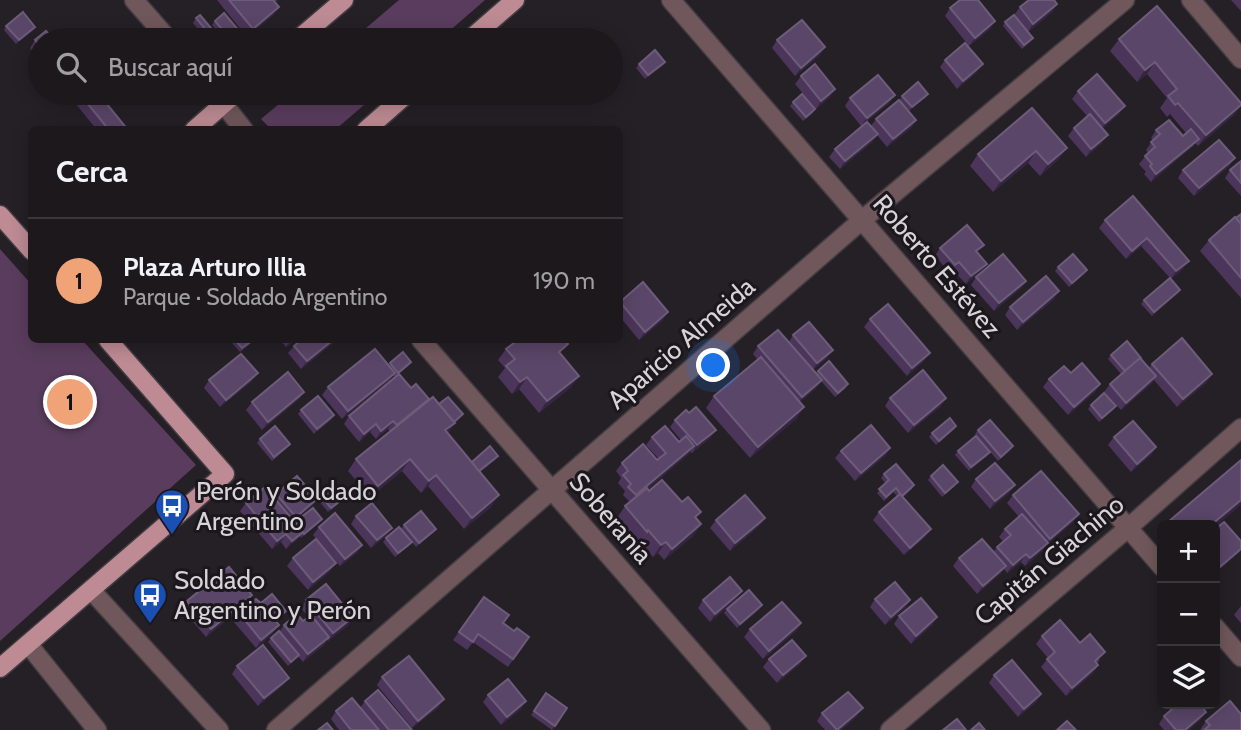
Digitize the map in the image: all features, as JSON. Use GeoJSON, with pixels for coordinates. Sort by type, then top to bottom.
{"type":"FeatureCollection","features":[{"type":"Feature","properties":{"kind":"main road"},"geometry":{"type":"LineString","coordinates":[[311,28],[344,0]]}},
{"type":"Feature","properties":{"kind":"main road"},"geometry":{"type":"LineString","coordinates":[[483,28],[515,0]]}},
{"type":"Feature","properties":{"kind":"main road"},"geometry":{"type":"LineString","coordinates":[[198,126],[217,105]]}},
{"type":"Feature","properties":{"kind":"main road"},"geometry":{"type":"LineString","coordinates":[[371,126],[394,105]]}},
{"type":"Feature","properties":{"kind":"main road"},"geometry":{"type":"LineString","coordinates":[[0,215],[28,246]]}},
{"type":"Feature","properties":{"kind":"main road"},"geometry":{"type":"LineString","coordinates":[[0,668],[225,474],[116,343]]}},
{"type":"Feature","properties":{"kind":"street"},"geometry":{"type":"LineString","coordinates":[[134,0],[158,28]]}},
{"type":"Feature","properties":{"kind":"street","name":"Roberto Estévez"},"geometry":{"type":"LineString","coordinates":[[671,0],[1157,561]]}},
{"type":"Feature","properties":{"kind":"street","name":"Aparicio Almeida"},"geometry":{"type":"LineString","coordinates":[[276,730],[862,220],[1125,0]]}},
{"type":"Feature","properties":{"kind":"street"},"geometry":{"type":"LineString","coordinates":[[1191,0],[1241,59]]}},
{"type":"Feature","properties":{"kind":"street"},"geometry":{"type":"LineString","coordinates":[[230,105],[242,126]]}},
{"type":"Feature","properties":{"kind":"street","name":"Soberanía"},"geometry":{"type":"LineString","coordinates":[[424,343],[761,730]]}},
{"type":"Feature","properties":{"kind":"street","name":"Capitán Giachino"},"geometry":{"type":"LineString","coordinates":[[890,730],[1128,528],[1241,428]]}},
{"type":"Feature","properties":{"kind":"street"},"geometry":{"type":"LineString","coordinates":[[91,590],[219,730]]}},
{"type":"Feature","properties":{"kind":"street"},"geometry":{"type":"LineString","coordinates":[[1220,633],[1241,657]]}},
{"type":"Feature","properties":{"kind":"street"},"geometry":{"type":"LineString","coordinates":[[28,644],[97,730]]}},
{"type":"Feature","properties":{"kind":"shaded area"},"geometry":{"type":"Polygon","coordinates":[[[399,0],[485,0],[453,28],[366,28],[399,0]]]}},
{"type":"Feature","properties":{"kind":"shaded area"},"geometry":{"type":"Polygon","coordinates":[[[278,105],[364,105],[340,126],[268,126],[261,119],[278,105]]]}},
{"type":"Feature","properties":{"kind":"shaded area"},"geometry":{"type":"Polygon","coordinates":[[[0,249],[28,281],[28,343],[85,343],[196,465],[0,641],[0,249]]]}},
{"type":"Feature","properties":{"kind":"building"},"geometry":{"type":"Polygon","coordinates":[[[229,0],[273,0],[279,7],[252,28],[229,0]]]}},
{"type":"Feature","properties":{"kind":"building"},"geometry":{"type":"Polygon","coordinates":[[[960,0],[978,0],[995,21],[975,38],[950,8],[960,0]]]}},
{"type":"Feature","properties":{"kind":"building"},"geometry":{"type":"Polygon","coordinates":[[[1029,0],[1054,0],[1057,4],[1033,24],[1020,7],[1029,0]]]}},
{"type":"Feature","properties":{"kind":"building"},"geometry":{"type":"Polygon","coordinates":[[[1157,6],[1241,103],[1206,135],[1178,103],[1175,105],[1168,96],[1177,89],[1155,62],[1145,70],[1119,39],[1157,6]]]}},
{"type":"Feature","properties":{"kind":"building"},"geometry":{"type":"Polygon","coordinates":[[[23,12],[35,27],[28,28],[28,33],[19,40],[6,26],[23,12]]]}},
{"type":"Feature","properties":{"kind":"building"},"geometry":{"type":"Polygon","coordinates":[[[224,13],[237,28],[221,28],[215,21],[224,13]]]}},
{"type":"Feature","properties":{"kind":"building"},"geometry":{"type":"Polygon","coordinates":[[[200,15],[211,28],[204,28],[196,18],[200,15]]]}},
{"type":"Feature","properties":{"kind":"building"},"geometry":{"type":"Polygon","coordinates":[[[1014,15],[1033,38],[1024,45],[1005,22],[1014,15]]]}},
{"type":"Feature","properties":{"kind":"building"},"geometry":{"type":"Polygon","coordinates":[[[802,20],[825,47],[801,68],[777,40],[802,20]]]}},
{"type":"Feature","properties":{"kind":"building"},"geometry":{"type":"Polygon","coordinates":[[[965,43],[983,64],[963,81],[945,60],[965,43]]]}},
{"type":"Feature","properties":{"kind":"building"},"geometry":{"type":"Polygon","coordinates":[[[655,50],[665,62],[648,75],[639,64],[655,50]]]}},
{"type":"Feature","properties":{"kind":"building"},"geometry":{"type":"Polygon","coordinates":[[[815,64],[835,89],[821,101],[801,76],[815,64]]]}},
{"type":"Feature","properties":{"kind":"building"},"geometry":{"type":"Polygon","coordinates":[[[1097,74],[1125,106],[1105,123],[1078,91],[1097,74]]]}},
{"type":"Feature","properties":{"kind":"building"},"geometry":{"type":"Polygon","coordinates":[[[878,75],[895,95],[867,118],[850,98],[878,75]]]}},
{"type":"Feature","properties":{"kind":"building"},"geometry":{"type":"Polygon","coordinates":[[[918,82],[928,94],[912,107],[902,96],[918,82]]]}},
{"type":"Feature","properties":{"kind":"building"},"geometry":{"type":"Polygon","coordinates":[[[802,94],[815,109],[806,117],[793,102],[802,94]]]}},
{"type":"Feature","properties":{"kind":"building"},"geometry":{"type":"Polygon","coordinates":[[[899,100],[916,120],[893,139],[876,119],[899,100]]]}},
{"type":"Feature","properties":{"kind":"building"},"geometry":{"type":"Polygon","coordinates":[[[89,105],[108,105],[125,126],[106,126],[89,105]]]}},
{"type":"Feature","properties":{"kind":"building"},"geometry":{"type":"Polygon","coordinates":[[[1032,108],[1067,148],[1048,164],[1036,151],[1001,181],[978,154],[1032,108]]]}},
{"type":"Feature","properties":{"kind":"building"},"geometry":{"type":"Polygon","coordinates":[[[1090,114],[1108,135],[1091,149],[1074,128],[1090,114]]]}},
{"type":"Feature","properties":{"kind":"building"},"geometry":{"type":"Polygon","coordinates":[[[1169,120],[1183,136],[1191,129],[1199,139],[1156,174],[1145,156],[1155,147],[1151,142],[1160,134],[1156,130],[1169,120]]]}},
{"type":"Feature","properties":{"kind":"building"},"geometry":{"type":"Polygon","coordinates":[[[867,122],[878,134],[845,161],[835,149],[867,122]]]}},
{"type":"Feature","properties":{"kind":"building"},"geometry":{"type":"Polygon","coordinates":[[[1219,140],[1235,158],[1199,188],[1183,170],[1219,140]]]}},
{"type":"Feature","properties":{"kind":"building"},"geometry":{"type":"Polygon","coordinates":[[[1241,161],[1241,183],[1230,170],[1241,161]]]}},
{"type":"Feature","properties":{"kind":"building"},"geometry":{"type":"Polygon","coordinates":[[[1133,196],[1189,261],[1176,271],[1147,238],[1132,251],[1105,220],[1133,196]]]}},
{"type":"Feature","properties":{"kind":"building"},"geometry":{"type":"Polygon","coordinates":[[[1235,217],[1241,224],[1241,278],[1209,240],[1235,217]]]}},
{"type":"Feature","properties":{"kind":"building"},"geometry":{"type":"Polygon","coordinates":[[[967,225],[984,245],[976,251],[987,264],[971,276],[959,262],[955,265],[940,248],[967,225]]]}},
{"type":"Feature","properties":{"kind":"building"},"geometry":{"type":"Polygon","coordinates":[[[1003,254],[1026,281],[999,303],[976,277],[1003,254]]]}},
{"type":"Feature","properties":{"kind":"building"},"geometry":{"type":"Polygon","coordinates":[[[1073,254],[1087,270],[1072,283],[1058,267],[1073,254]]]}},
{"type":"Feature","properties":{"kind":"building"},"geometry":{"type":"Polygon","coordinates":[[[1046,276],[1059,291],[1023,322],[1010,307],[1046,276]]]}},
{"type":"Feature","properties":{"kind":"building"},"geometry":{"type":"Polygon","coordinates":[[[1170,278],[1180,290],[1154,312],[1144,300],[1170,278]]]}},
{"type":"Feature","properties":{"kind":"building"},"geometry":{"type":"Polygon","coordinates":[[[643,282],[668,312],[645,332],[623,306],[623,299],[643,282]]]}},
{"type":"Feature","properties":{"kind":"building"},"geometry":{"type":"Polygon","coordinates":[[[888,304],[930,353],[912,368],[870,319],[888,304]]]}},
{"type":"Feature","properties":{"kind":"building"},"geometry":{"type":"Polygon","coordinates":[[[809,322],[833,350],[817,363],[793,335],[809,322]]]}},
{"type":"Feature","properties":{"kind":"building"},"geometry":{"type":"Polygon","coordinates":[[[778,330],[822,380],[802,397],[758,346],[778,330]]]}},
{"type":"Feature","properties":{"kind":"building"},"geometry":{"type":"Polygon","coordinates":[[[1182,338],[1212,374],[1183,399],[1152,364],[1182,338]]]}},
{"type":"Feature","properties":{"kind":"building"},"geometry":{"type":"Polygon","coordinates":[[[1127,341],[1141,358],[1125,371],[1111,355],[1127,341]]]}},
{"type":"Feature","properties":{"kind":"building"},"geometry":{"type":"Polygon","coordinates":[[[298,343],[329,343],[307,361],[294,346],[298,343]]]}},
{"type":"Feature","properties":{"kind":"building"},"geometry":{"type":"Polygon","coordinates":[[[514,343],[567,343],[559,352],[579,376],[547,401],[527,377],[520,382],[506,366],[515,359],[506,349],[514,343]]]}},
{"type":"Feature","properties":{"kind":"building"},"geometry":{"type":"Polygon","coordinates":[[[375,349],[395,373],[348,411],[328,387],[375,349]]]}},
{"type":"Feature","properties":{"kind":"building"},"geometry":{"type":"Polygon","coordinates":[[[403,352],[411,362],[398,373],[390,363],[403,352]]]}},
{"type":"Feature","properties":{"kind":"building"},"geometry":{"type":"Polygon","coordinates":[[[241,354],[258,373],[226,400],[209,380],[241,354]]]}},
{"type":"Feature","properties":{"kind":"building"},"geometry":{"type":"Polygon","coordinates":[[[761,357],[804,407],[758,447],[714,396],[761,357]]]}},
{"type":"Feature","properties":{"kind":"building"},"geometry":{"type":"Polygon","coordinates":[[[1140,358],[1156,376],[1126,403],[1110,384],[1140,358]]]}},
{"type":"Feature","properties":{"kind":"building"},"geometry":{"type":"Polygon","coordinates":[[[829,361],[848,384],[838,393],[818,371],[829,361]]]}},
{"type":"Feature","properties":{"kind":"building"},"geometry":{"type":"Polygon","coordinates":[[[1082,363],[1100,384],[1074,407],[1049,379],[1064,366],[1071,373],[1082,363]]]}},
{"type":"Feature","properties":{"kind":"building"},"geometry":{"type":"Polygon","coordinates":[[[923,370],[946,398],[914,425],[890,398],[923,370]]]}},
{"type":"Feature","properties":{"kind":"building"},"geometry":{"type":"Polygon","coordinates":[[[288,372],[304,392],[268,422],[252,402],[288,372]]]}},
{"type":"Feature","properties":{"kind":"building"},"geometry":{"type":"Polygon","coordinates":[[[399,374],[411,388],[416,384],[429,399],[397,425],[393,421],[381,431],[376,424],[364,434],[349,416],[399,374]]]}},
{"type":"Feature","properties":{"kind":"building"},"geometry":{"type":"Polygon","coordinates":[[[1104,393],[1116,406],[1102,418],[1091,405],[1104,393]]]}},
{"type":"Feature","properties":{"kind":"building"},"geometry":{"type":"Polygon","coordinates":[[[318,396],[334,415],[317,429],[301,410],[318,396]]]}},
{"type":"Feature","properties":{"kind":"building"},"geometry":{"type":"Polygon","coordinates":[[[433,397],[455,423],[445,430],[499,495],[472,518],[436,475],[429,481],[410,459],[378,486],[356,459],[433,397]]]}},
{"type":"Feature","properties":{"kind":"building"},"geometry":{"type":"Polygon","coordinates":[[[448,397],[463,414],[454,422],[439,404],[448,397]]]}},
{"type":"Feature","properties":{"kind":"building"},"geometry":{"type":"Polygon","coordinates":[[[696,407],[716,430],[697,445],[675,420],[686,410],[689,413],[696,407]]]}},
{"type":"Feature","properties":{"kind":"building"},"geometry":{"type":"Polygon","coordinates":[[[950,418],[956,426],[939,441],[932,433],[950,418]]]}},
{"type":"Feature","properties":{"kind":"building"},"geometry":{"type":"Polygon","coordinates":[[[990,420],[1013,446],[1001,457],[978,430],[990,420]]]}},
{"type":"Feature","properties":{"kind":"building"},"geometry":{"type":"Polygon","coordinates":[[[1133,421],[1156,447],[1137,464],[1114,437],[1133,421]]]}},
{"type":"Feature","properties":{"kind":"building"},"geometry":{"type":"Polygon","coordinates":[[[871,425],[890,448],[861,473],[841,451],[871,425]]]}},
{"type":"Feature","properties":{"kind":"building"},"geometry":{"type":"Polygon","coordinates":[[[275,426],[290,444],[274,457],[260,439],[275,426]]]}},
{"type":"Feature","properties":{"kind":"building"},"geometry":{"type":"Polygon","coordinates":[[[665,426],[679,442],[686,436],[694,446],[636,495],[628,487],[631,484],[623,475],[628,471],[622,463],[643,444],[657,460],[666,453],[652,437],[665,426]]]}},
{"type":"Feature","properties":{"kind":"building"},"geometry":{"type":"Polygon","coordinates":[[[976,436],[990,452],[971,467],[958,451],[976,436]]]}},
{"type":"Feature","properties":{"kind":"building"},"geometry":{"type":"Polygon","coordinates":[[[490,446],[498,456],[479,471],[472,462],[490,446]]]}},
{"type":"Feature","properties":{"kind":"building"},"geometry":{"type":"Polygon","coordinates":[[[1241,460],[1241,500],[1217,520],[1170,520],[1241,460]]]}},
{"type":"Feature","properties":{"kind":"building"},"geometry":{"type":"Polygon","coordinates":[[[995,463],[1015,485],[995,501],[976,479],[995,463]]]}},
{"type":"Feature","properties":{"kind":"building"},"geometry":{"type":"Polygon","coordinates":[[[896,464],[914,485],[902,496],[896,488],[886,497],[879,489],[889,480],[884,474],[896,464]]]}},
{"type":"Feature","properties":{"kind":"building"},"geometry":{"type":"Polygon","coordinates":[[[943,465],[958,482],[945,493],[931,476],[943,465]]]}},
{"type":"Feature","properties":{"kind":"building"},"geometry":{"type":"Polygon","coordinates":[[[1041,471],[1079,514],[1050,539],[1013,495],[1041,471]]]}},
{"type":"Feature","properties":{"kind":"building"},"geometry":{"type":"Polygon","coordinates":[[[297,476],[317,499],[296,517],[276,494],[297,476]]]}},
{"type":"Feature","properties":{"kind":"building"},"geometry":{"type":"Polygon","coordinates":[[[662,480],[682,502],[688,497],[701,512],[695,517],[701,524],[672,549],[666,542],[661,545],[625,506],[662,480]]]}},
{"type":"Feature","properties":{"kind":"building"},"geometry":{"type":"Polygon","coordinates":[[[335,485],[345,497],[331,508],[321,496],[335,485]]]}},
{"type":"Feature","properties":{"kind":"building"},"geometry":{"type":"Polygon","coordinates":[[[265,487],[303,532],[292,541],[286,534],[277,541],[246,503],[265,487]]]}},
{"type":"Feature","properties":{"kind":"building"},"geometry":{"type":"Polygon","coordinates":[[[900,494],[931,529],[910,548],[879,512],[900,494]]]}},
{"type":"Feature","properties":{"kind":"building"},"geometry":{"type":"Polygon","coordinates":[[[745,495],[765,518],[735,543],[716,520],[745,495]]]}},
{"type":"Feature","properties":{"kind":"building"},"geometry":{"type":"Polygon","coordinates":[[[372,503],[392,528],[377,540],[356,516],[372,503]]]}},
{"type":"Feature","properties":{"kind":"building"},"geometry":{"type":"Polygon","coordinates":[[[313,508],[322,519],[304,534],[295,522],[313,508]]]}},
{"type":"Feature","properties":{"kind":"building"},"geometry":{"type":"Polygon","coordinates":[[[421,511],[436,529],[419,543],[404,525],[421,511]]]}},
{"type":"Feature","properties":{"kind":"building"},"geometry":{"type":"Polygon","coordinates":[[[335,513],[362,545],[345,559],[319,527],[335,513]]]}},
{"type":"Feature","properties":{"kind":"building"},"geometry":{"type":"Polygon","coordinates":[[[1022,514],[1048,543],[1030,558],[1026,554],[1013,565],[997,547],[1011,535],[1005,529],[1022,514]]]}},
{"type":"Feature","properties":{"kind":"building"},"geometry":{"type":"Polygon","coordinates":[[[1224,522],[1241,541],[1241,549],[1220,567],[1220,525],[1224,522]]]}},
{"type":"Feature","properties":{"kind":"building"},"geometry":{"type":"Polygon","coordinates":[[[399,527],[412,542],[398,553],[386,538],[399,527]]]}},
{"type":"Feature","properties":{"kind":"building"},"geometry":{"type":"Polygon","coordinates":[[[316,539],[336,563],[313,582],[293,558],[316,539]]]}},
{"type":"Feature","properties":{"kind":"building"},"geometry":{"type":"Polygon","coordinates":[[[982,539],[1006,566],[983,586],[959,558],[982,539]]]}},
{"type":"Feature","properties":{"kind":"building"},"geometry":{"type":"Polygon","coordinates":[[[229,567],[252,595],[211,629],[187,601],[229,567]]]}},
{"type":"Feature","properties":{"kind":"building"},"geometry":{"type":"Polygon","coordinates":[[[730,577],[742,591],[715,614],[703,600],[730,577]]]}},
{"type":"Feature","properties":{"kind":"building"},"geometry":{"type":"Polygon","coordinates":[[[895,582],[910,600],[891,617],[875,599],[895,582]]]}},
{"type":"Feature","properties":{"kind":"building"},"geometry":{"type":"Polygon","coordinates":[[[326,584],[353,617],[333,633],[306,600],[326,584]]]}},
{"type":"Feature","properties":{"kind":"building"},"geometry":{"type":"Polygon","coordinates":[[[749,590],[762,605],[740,624],[727,609],[749,590]]]}},
{"type":"Feature","properties":{"kind":"building"},"geometry":{"type":"Polygon","coordinates":[[[272,594],[286,611],[275,620],[279,625],[261,640],[239,613],[256,599],[261,603],[272,594]]]}},
{"type":"Feature","properties":{"kind":"building"},"geometry":{"type":"Polygon","coordinates":[[[484,597],[509,615],[503,623],[514,631],[517,628],[529,637],[513,659],[478,634],[473,642],[459,632],[484,597]]]}},
{"type":"Feature","properties":{"kind":"building"},"geometry":{"type":"Polygon","coordinates":[[[921,598],[937,617],[916,636],[899,616],[921,598]]]}},
{"type":"Feature","properties":{"kind":"building"},"geometry":{"type":"Polygon","coordinates":[[[782,602],[801,623],[769,651],[750,629],[782,602]]]}},
{"type":"Feature","properties":{"kind":"building"},"geometry":{"type":"Polygon","coordinates":[[[297,614],[303,621],[311,615],[329,637],[308,654],[284,625],[297,614]]]}},
{"type":"Feature","properties":{"kind":"building"},"geometry":{"type":"Polygon","coordinates":[[[1060,620],[1080,643],[1090,634],[1105,652],[1095,661],[1098,665],[1072,688],[1047,659],[1055,652],[1042,636],[1060,620]]]}},
{"type":"Feature","properties":{"kind":"building"},"geometry":{"type":"Polygon","coordinates":[[[279,631],[299,655],[291,662],[271,638],[279,631]]]}},
{"type":"Feature","properties":{"kind":"building"},"geometry":{"type":"Polygon","coordinates":[[[792,640],[806,656],[783,675],[769,659],[792,640]]]}},
{"type":"Feature","properties":{"kind":"building"},"geometry":{"type":"Polygon","coordinates":[[[263,645],[289,678],[264,698],[237,666],[263,645]]]}},
{"type":"Feature","properties":{"kind":"building"},"geometry":{"type":"Polygon","coordinates":[[[409,656],[444,699],[418,721],[382,677],[409,656]]]}},
{"type":"Feature","properties":{"kind":"building"},"geometry":{"type":"Polygon","coordinates":[[[1012,660],[1041,694],[1024,709],[994,675],[1012,660]]]}},
{"type":"Feature","properties":{"kind":"building"},"geometry":{"type":"Polygon","coordinates":[[[508,679],[526,701],[507,717],[488,695],[508,679]]]}},
{"type":"Feature","properties":{"kind":"building"},"geometry":{"type":"Polygon","coordinates":[[[378,690],[412,730],[389,730],[365,701],[378,690]]]}},
{"type":"Feature","properties":{"kind":"building"},"geometry":{"type":"Polygon","coordinates":[[[848,692],[863,708],[837,730],[822,713],[848,692]]]}},
{"type":"Feature","properties":{"kind":"building"},"geometry":{"type":"Polygon","coordinates":[[[546,693],[567,708],[555,726],[534,711],[546,693]]]}},
{"type":"Feature","properties":{"kind":"building"},"geometry":{"type":"Polygon","coordinates":[[[352,698],[379,730],[351,730],[336,711],[352,698]]]}},
{"type":"Feature","properties":{"kind":"building"},"geometry":{"type":"Polygon","coordinates":[[[1230,701],[1241,714],[1241,730],[1204,730],[1210,725],[1206,721],[1230,701]]]}},
{"type":"Feature","properties":{"kind":"building"},"geometry":{"type":"Polygon","coordinates":[[[1172,709],[1204,709],[1206,712],[1185,730],[1176,730],[1164,716],[1172,709]]]}},
{"type":"Feature","properties":{"kind":"building"},"geometry":{"type":"Polygon","coordinates":[[[957,719],[966,730],[943,730],[957,719]]]}},
{"type":"Feature","properties":{"kind":"building"},"geometry":{"type":"Polygon","coordinates":[[[1067,721],[1076,730],[1057,730],[1067,721]]]}},
{"type":"Feature","properties":{"kind":"building"},"geometry":{"type":"Polygon","coordinates":[[[327,723],[333,730],[318,730],[327,723]]]}},
{"type":"Feature","properties":{"kind":"building"},"geometry":{"type":"Polygon","coordinates":[[[979,723],[985,730],[971,730],[979,723]]]}},
{"type":"Feature","properties":{"kind":"place","name":"Plaza Arturo Illia"},"geometry":{"type":"Point","coordinates":[70,402]}},
{"type":"Feature","properties":{"kind":"place","name":"Perón y Soldado Argentino"},"geometry":{"type":"Point","coordinates":[172,536]}},
{"type":"Feature","properties":{"kind":"place","name":"Soldado Argentino y Perón"},"geometry":{"type":"Point","coordinates":[150,625]}}]}
